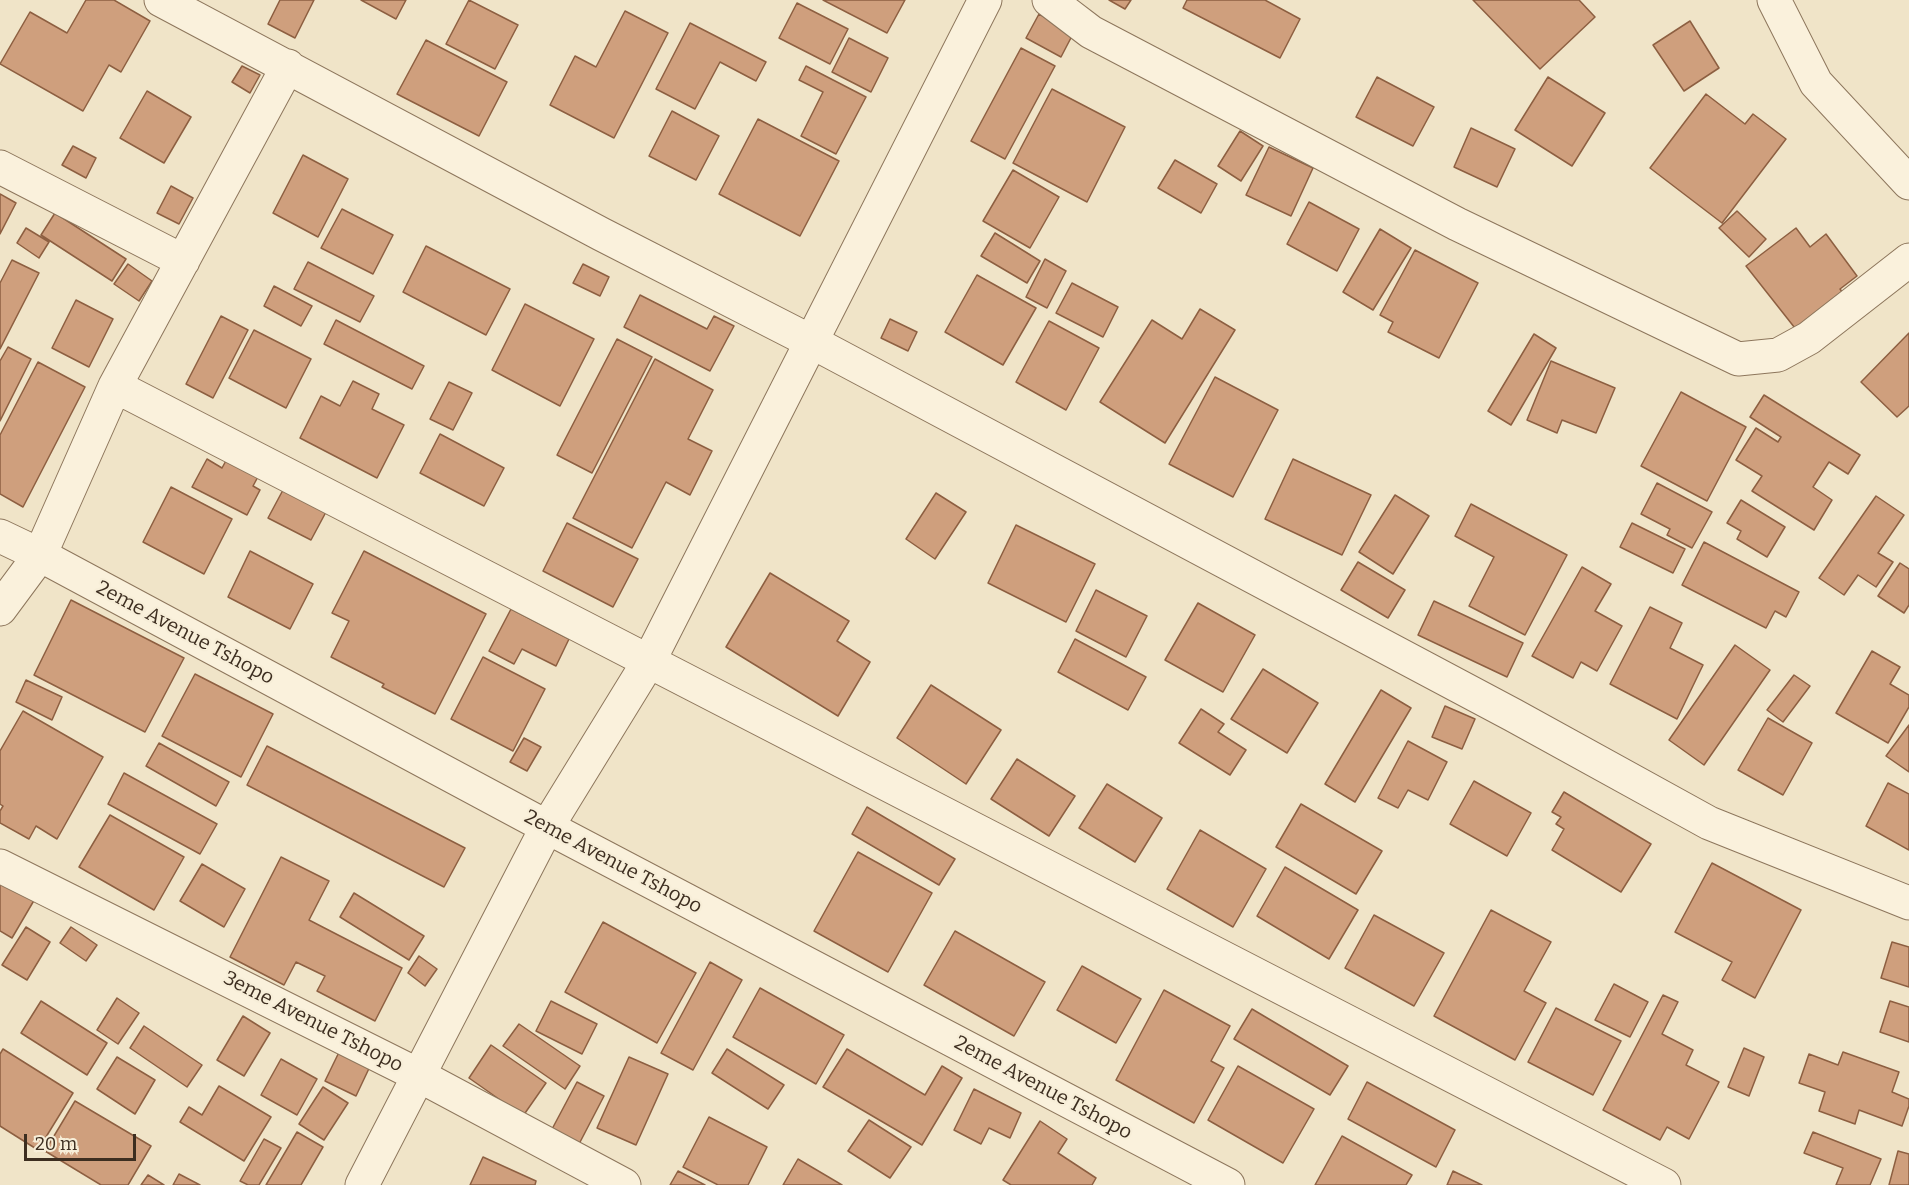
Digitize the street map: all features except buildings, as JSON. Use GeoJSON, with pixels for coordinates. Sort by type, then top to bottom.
{"type":"FeatureCollection","features":[{"type":"Feature","properties":{"kind":"street"},"geometry":{"type":"LineString","coordinates":[[161,0],[601,234],[812,342],[1513,715],[1709,823],[1909,903]]}},
{"type":"Feature","properties":{"kind":"street"},"geometry":{"type":"LineString","coordinates":[[362,1185],[547,827],[650,661],[985,0]]}},
{"type":"Feature","properties":{"kind":"street"},"geometry":{"type":"LineString","coordinates":[[1049,0],[1091,32],[1457,224],[1738,359],[1778,355],[1809,338],[1909,260]]}},
{"type":"Feature","properties":{"kind":"street"},"geometry":{"type":"LineString","coordinates":[[1774,0],[1816,83],[1909,183]]}},
{"type":"Feature","properties":{"kind":"street"},"geometry":{"type":"LineString","coordinates":[[0,609],[40,555],[115,386],[288,66]]}},
{"type":"Feature","properties":{"kind":"street"},"geometry":{"type":"LineString","coordinates":[[0,167],[183,261]]}},
{"type":"Feature","properties":{"kind":"street"},"geometry":{"type":"LineString","coordinates":[[115,386],[650,661],[1165,930],[1664,1185]]}},
{"type":"Feature","properties":{"kind":"street","name":"2eme Avenue Tshopo"},"geometry":{"type":"LineString","coordinates":[[0,536],[40,555],[547,827],[1228,1185]]}},
{"type":"Feature","properties":{"kind":"street","name":"3eme Avenue Tshopo"},"geometry":{"type":"LineString","coordinates":[[0,866],[420,1076],[624,1185]]}}]}
